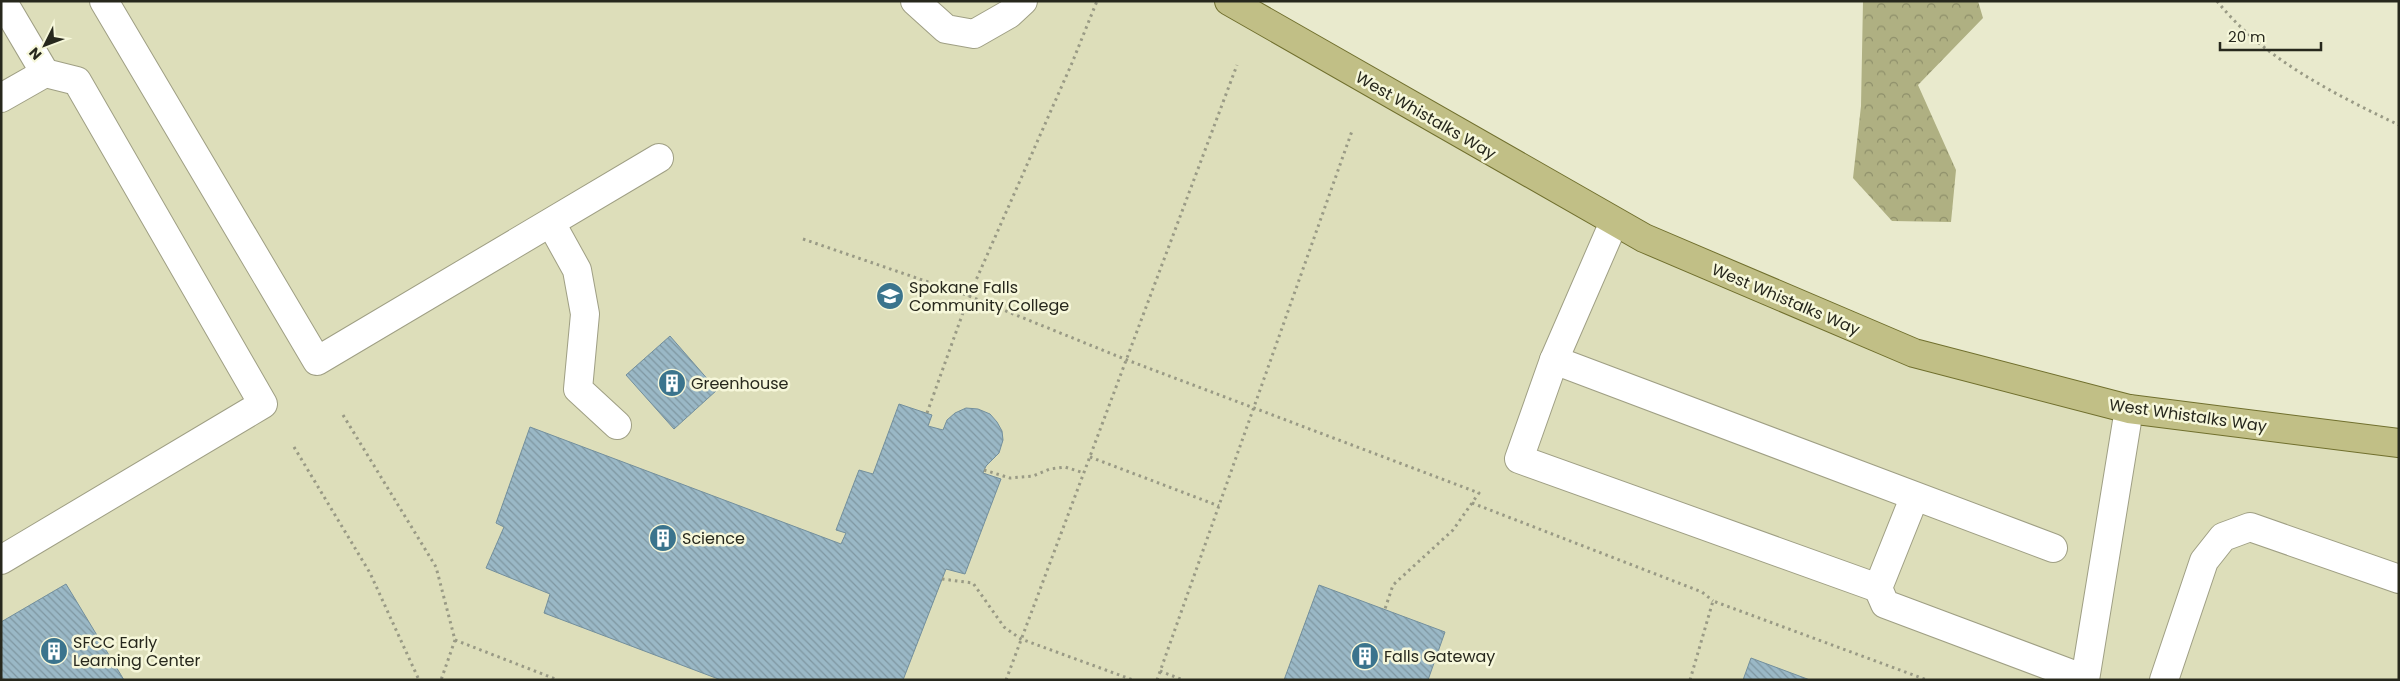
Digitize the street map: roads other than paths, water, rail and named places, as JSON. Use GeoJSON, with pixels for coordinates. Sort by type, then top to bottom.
{"type":"FeatureCollection","features":[{"type":"Feature","properties":{"kind":"main road","name":"West Whistalks Way"},"geometry":{"type":"LineString","coordinates":[[1229,1],[1644,238],[1914,353],[2129,409],[2399,443]]}},
{"type":"Feature","properties":{"kind":"street"},"geometry":{"type":"LineString","coordinates":[[104,1],[317,361],[659,158]]}},
{"type":"Feature","properties":{"kind":"street"},"geometry":{"type":"LineString","coordinates":[[914,1],[946,29],[974,34],[1010,14],[1023,1]]}},
{"type":"Feature","properties":{"kind":"street"},"geometry":{"type":"LineString","coordinates":[[7,6],[44,73]]}},
{"type":"Feature","properties":{"kind":"street"},"geometry":{"type":"LineString","coordinates":[[1,98],[44,73],[77,81],[263,404],[1,560]]}},
{"type":"Feature","properties":{"kind":"street"},"geometry":{"type":"LineString","coordinates":[[1614,222],[1554,360],[1519,459],[1878,588]]}},
{"type":"Feature","properties":{"kind":"street"},"geometry":{"type":"LineString","coordinates":[[551,223],[577,270],[585,314],[578,389],[617,425]]}},
{"type":"Feature","properties":{"kind":"street"},"geometry":{"type":"LineString","coordinates":[[1554,360],[1914,498],[2053,548]]}},
{"type":"Feature","properties":{"kind":"street"},"geometry":{"type":"LineString","coordinates":[[1914,498],[1878,588],[1885,604],[2085,680],[2129,409]]}},
{"type":"Feature","properties":{"kind":"street"},"geometry":{"type":"LineString","coordinates":[[2164,680],[2204,561],[2223,538],[2250,527],[2399,578]]}},
{"type":"Feature","properties":{"kind":"place","name":"Spokane Falls Community College"},"geometry":{"type":"Point","coordinates":[890,296]}},
{"type":"Feature","properties":{"kind":"place","name":"Greenhouse"},"geometry":{"type":"Point","coordinates":[672,383]}},
{"type":"Feature","properties":{"kind":"place","name":"Science"},"geometry":{"type":"Point","coordinates":[663,538]}},
{"type":"Feature","properties":{"kind":"place","name":"SFCC Early Learning Center"},"geometry":{"type":"Point","coordinates":[54,651]}},
{"type":"Feature","properties":{"kind":"place","name":"Falls Gateway"},"geometry":{"type":"Point","coordinates":[1365,656]}}]}
